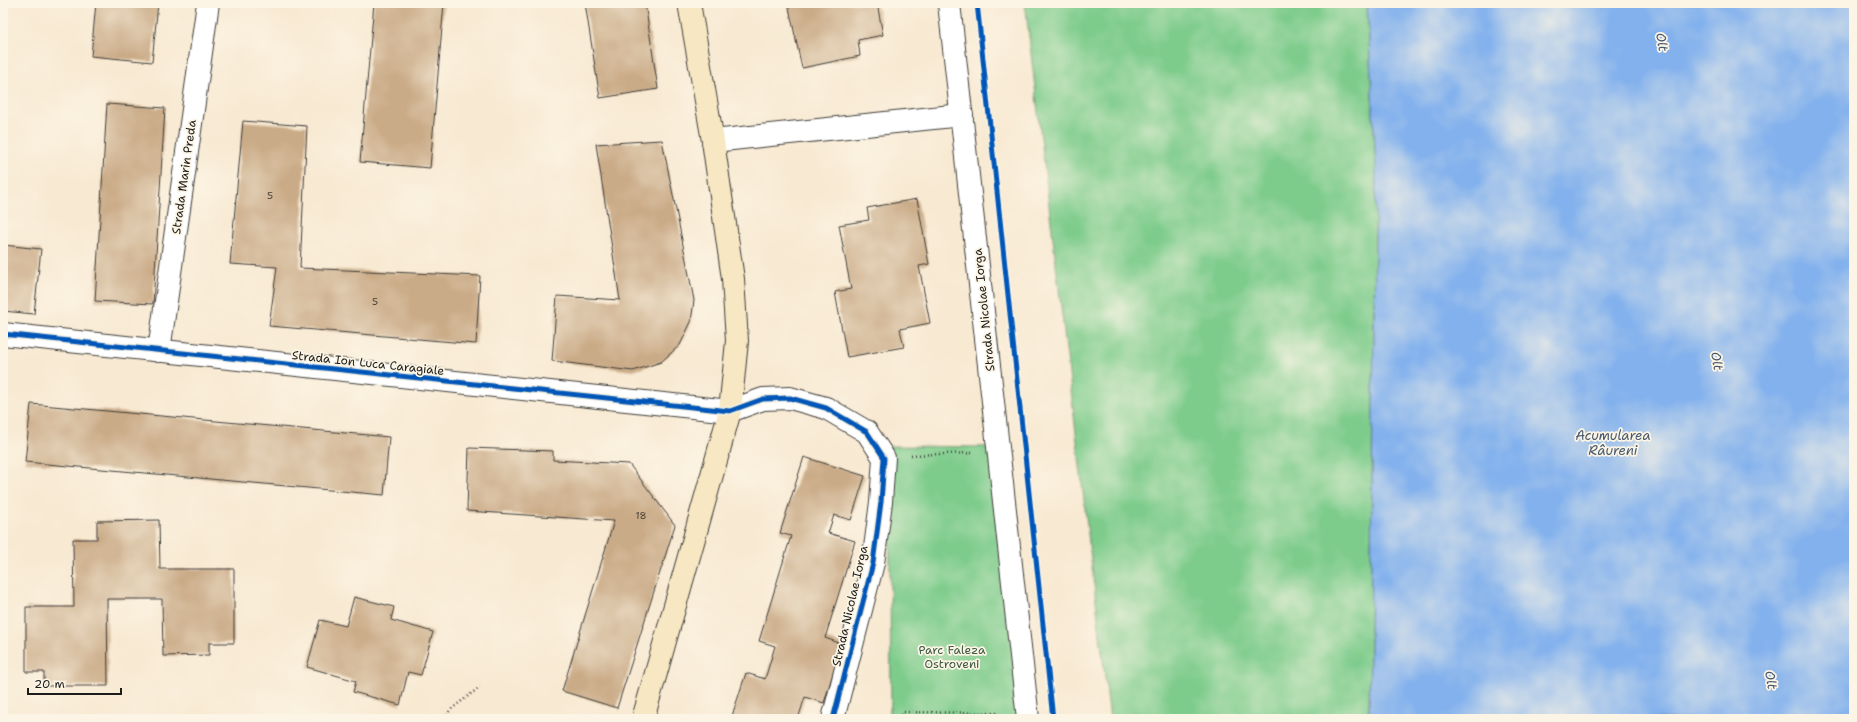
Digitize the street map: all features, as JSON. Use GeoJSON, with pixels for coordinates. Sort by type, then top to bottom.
{"type":"FeatureCollection","features":[{"type":"Feature","properties":{"kind":"street","name":"Strada Marin Preda"},"geometry":{"type":"LineString","coordinates":[[160,351],[208,3]]}},
{"type":"Feature","properties":{"kind":"street"},"geometry":{"type":"LineString","coordinates":[[643,719],[730,412],[737,341],[733,278],[713,141],[688,3]]}},
{"type":"Feature","properties":{"kind":"street","name":"Strada Nicolae Iorga"},"geometry":{"type":"LineString","coordinates":[[949,3],[1027,716]]}},
{"type":"Feature","properties":{"kind":"street"},"geometry":{"type":"LineString","coordinates":[[713,141],[962,115]]}},
{"type":"Feature","properties":{"kind":"street","name":"Strada Ion Luca Caragiale"},"geometry":{"type":"LineString","coordinates":[[3,334],[730,412]]}},
{"type":"Feature","properties":{"kind":"street","name":"Strada Nicolae Iorga"},"geometry":{"type":"LineString","coordinates":[[730,412],[763,399],[790,398],[826,408],[867,432],[884,458],[881,502],[873,562],[833,719]]}},
{"type":"Feature","properties":{"kind":"path"},"geometry":{"type":"LineString","coordinates":[[905,456],[999,452]]}},
{"type":"Feature","properties":{"kind":"path"},"geometry":{"type":"LineString","coordinates":[[445,719],[450,710],[480,687]]}},
{"type":"Feature","properties":{"kind":"path"},"geometry":{"type":"LineString","coordinates":[[902,719],[903,712],[1027,716]]}},
{"type":"Feature","properties":{"kind":"green space"},"geometry":{"type":"Polygon","coordinates":[[[1025,3],[1367,3],[1376,167],[1369,719],[1110,719],[1025,3]]]}},
{"type":"Feature","properties":{"kind":"green space","name":"Parc Faleza Ostroveni"},"geometry":{"type":"Polygon","coordinates":[[[889,446],[993,447],[1021,719],[888,719],[891,704],[889,446]]]}},
{"type":"Feature","properties":{"kind":"water","name":"Acumularea Râureni"},"geometry":{"type":"Polygon","coordinates":[[[1367,3],[1854,3],[1854,719],[1369,719],[1376,167],[1367,3]]]}},
{"type":"Feature","properties":{"kind":"building"},"geometry":{"type":"Polygon","coordinates":[[[96,3],[158,3],[152,62],[91,56],[96,3]]]}},
{"type":"Feature","properties":{"kind":"building"},"geometry":{"type":"Polygon","coordinates":[[[374,3],[444,3],[430,168],[360,162],[374,3]]]}},
{"type":"Feature","properties":{"kind":"building"},"geometry":{"type":"Polygon","coordinates":[[[585,3],[645,3],[658,89],[600,98],[585,3]]]}},
{"type":"Feature","properties":{"kind":"building"},"geometry":{"type":"Polygon","coordinates":[[[788,3],[877,3],[883,35],[858,40],[860,56],[802,68],[788,3]]]}},
{"type":"Feature","properties":{"kind":"building"},"geometry":{"type":"Polygon","coordinates":[[[107,104],[165,108],[153,304],[95,301],[107,104]]]}},
{"type":"Feature","properties":{"kind":"building"},"geometry":{"type":"Polygon","coordinates":[[[243,121],[307,126],[300,268],[480,276],[476,344],[269,326],[277,267],[230,264],[243,121]]]}},
{"type":"Feature","properties":{"kind":"building"},"geometry":{"type":"Polygon","coordinates":[[[662,140],[694,300],[691,322],[680,345],[661,362],[633,371],[552,361],[557,296],[620,300],[596,144],[662,140]]]}},
{"type":"Feature","properties":{"kind":"building"},"geometry":{"type":"Polygon","coordinates":[[[917,199],[929,264],[919,266],[930,323],[900,329],[904,347],[847,357],[835,292],[851,289],[839,225],[869,220],[867,208],[917,199]]]}},
{"type":"Feature","properties":{"kind":"building"},"geometry":{"type":"Polygon","coordinates":[[[3,245],[41,249],[34,314],[3,311],[3,245]]]}},
{"type":"Feature","properties":{"kind":"building"},"geometry":{"type":"Polygon","coordinates":[[[31,404],[389,437],[384,495],[25,462],[31,404]]]}},
{"type":"Feature","properties":{"kind":"building"},"geometry":{"type":"Polygon","coordinates":[[[469,448],[553,451],[553,460],[629,464],[675,525],[617,708],[562,691],[614,521],[467,511],[469,448]]]}},
{"type":"Feature","properties":{"kind":"building"},"geometry":{"type":"Polygon","coordinates":[[[804,457],[865,476],[851,520],[834,515],[828,533],[855,541],[825,638],[842,644],[824,703],[805,697],[798,719],[731,719],[746,673],[765,679],[775,646],[759,641],[791,536],[780,533],[804,457]]]}},
{"type":"Feature","properties":{"kind":"building"},"geometry":{"type":"Polygon","coordinates":[[[159,520],[160,569],[234,569],[234,643],[209,643],[209,655],[163,656],[162,599],[107,599],[108,686],[44,686],[44,672],[26,672],[26,607],[74,607],[73,539],[97,539],[97,521],[159,520]]]}},
{"type":"Feature","properties":{"kind":"building"},"geometry":{"type":"Polygon","coordinates":[[[354,597],[394,607],[391,620],[433,632],[421,675],[408,672],[400,705],[353,692],[356,681],[307,667],[320,620],[346,626],[354,597]]]}},
{"type":"Feature","properties":{"kind":"cycle path"},"geometry":{"type":"LineString","coordinates":[[977,3],[1053,719]]}},
{"type":"Feature","properties":{"kind":"cycle path"},"geometry":{"type":"LineString","coordinates":[[3,334],[730,411],[763,399],[790,398],[826,408],[867,432],[884,458],[881,502],[873,563],[833,719]]}},
{"type":"Feature","properties":{"kind":"water label","name":"Olt"},"geometry":{"type":"Point","coordinates":[1662,42]}},
{"type":"Feature","properties":{"kind":"water label","name":"Olt"},"geometry":{"type":"Point","coordinates":[1717,361]}},
{"type":"Feature","properties":{"kind":"water label","name":"Olt"},"geometry":{"type":"Point","coordinates":[1771,680]}}]}
